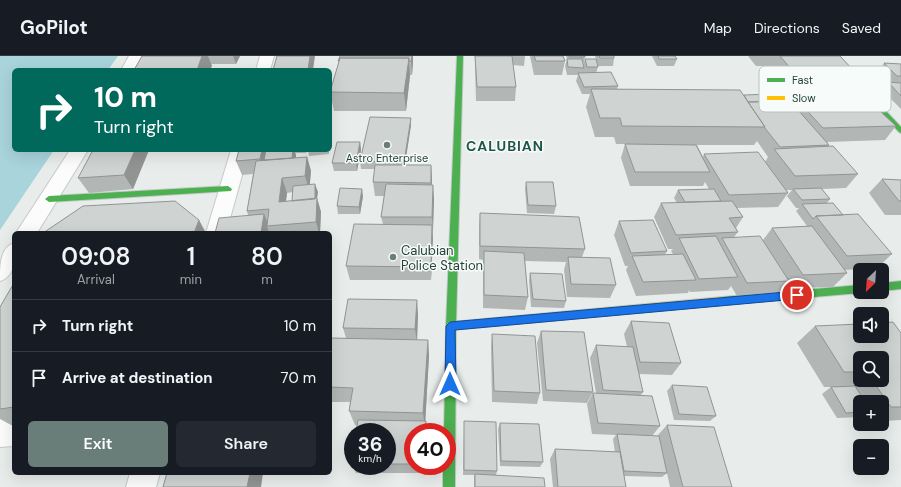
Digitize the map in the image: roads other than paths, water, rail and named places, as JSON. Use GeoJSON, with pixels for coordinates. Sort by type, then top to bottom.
{"type":"FeatureCollection","features":[{"type":"Feature","properties":{"kind":"street"},"geometry":{"type":"LineString","coordinates":[[129,68],[136,56]]}},
{"type":"Feature","properties":{"kind":"street"},"geometry":{"type":"LineString","coordinates":[[264,68],[267,56]]}},
{"type":"Feature","properties":{"kind":"street"},"geometry":{"type":"LineString","coordinates":[[449,487],[450,326],[460,56]]}},
{"type":"Feature","properties":{"kind":"street"},"geometry":{"type":"LineString","coordinates":[[831,56],[840,66]]}},
{"type":"Feature","properties":{"kind":"street"},"geometry":{"type":"LineString","coordinates":[[883,112],[901,131]]}},
{"type":"Feature","properties":{"kind":"street"},"geometry":{"type":"LineString","coordinates":[[27,231],[78,152]]}},
{"type":"Feature","properties":{"kind":"street"},"geometry":{"type":"LineString","coordinates":[[217,231],[239,152]]}},
{"type":"Feature","properties":{"kind":"street"},"geometry":{"type":"LineString","coordinates":[[49,199],[228,189]]}},
{"type":"Feature","properties":{"kind":"street"},"geometry":{"type":"LineString","coordinates":[[0,272],[12,254]]}},
{"type":"Feature","properties":{"kind":"street"},"geometry":{"type":"LineString","coordinates":[[889,286],[901,285]]}},
{"type":"Feature","properties":{"kind":"street"},"geometry":{"type":"LineString","coordinates":[[450,326],[853,290]]}},
{"type":"Feature","properties":{"kind":"street"},"geometry":{"type":"LineString","coordinates":[[0,433],[12,432]]}},
{"type":"Feature","properties":{"kind":"street"},"geometry":{"type":"LineString","coordinates":[[141,487],[145,475]]}},
{"type":"Feature","properties":{"kind":"water"},"geometry":{"type":"Polygon","coordinates":[[[0,56],[118,56],[109,68],[12,68],[12,152],[53,152],[0,230],[0,56]]]}},
{"type":"Feature","properties":{"kind":"place","name":"Astro Enterprise"},"geometry":{"type":"Point","coordinates":[387,145]}},
{"type":"Feature","properties":{"kind":"place","name":"Calubian Police Station"},"geometry":{"type":"Point","coordinates":[393,257]}},
{"type":"Feature","properties":{"kind":"district","name":"CALUBIAN"},"geometry":{"type":"Point","coordinates":[505,146]}}]}
